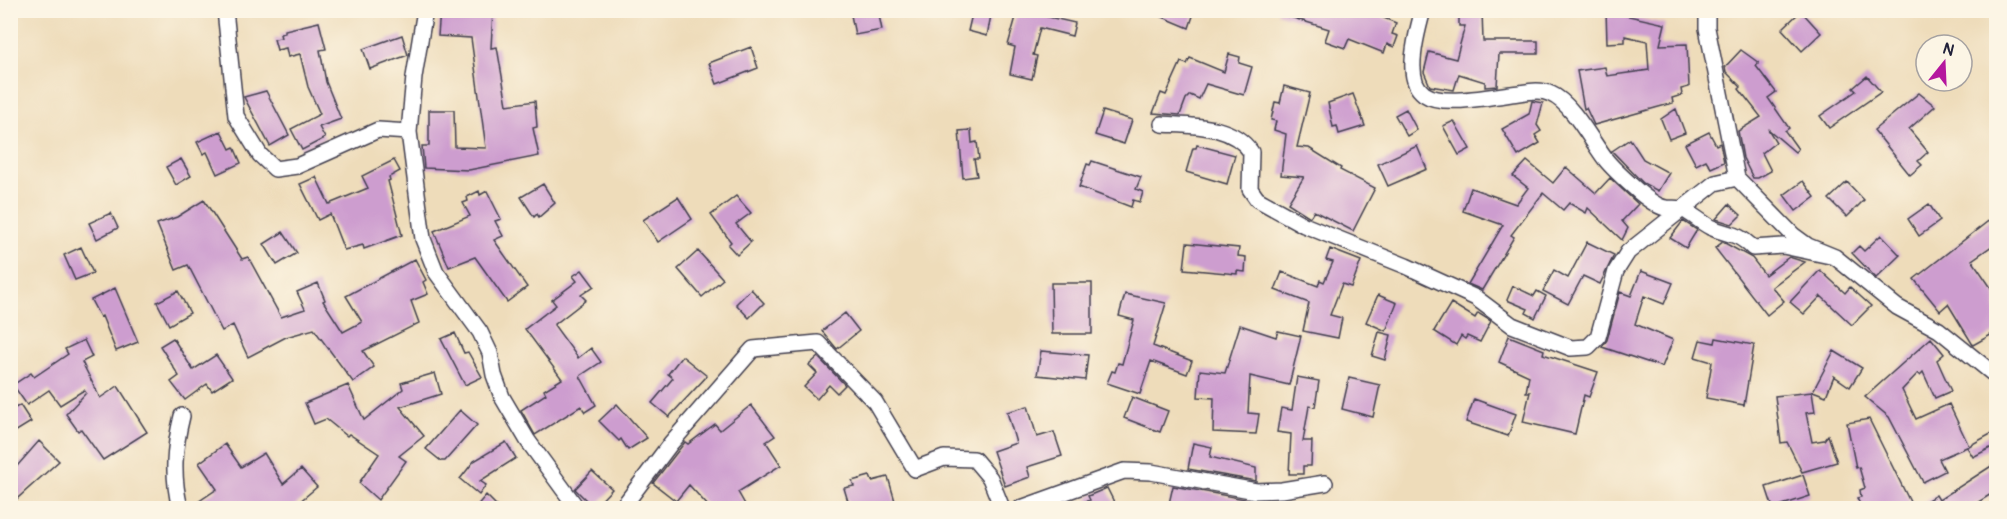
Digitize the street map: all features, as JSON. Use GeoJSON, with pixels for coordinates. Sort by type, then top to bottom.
{"type":"FeatureCollection","features":[{"type":"Feature","properties":{"kind":"street"},"geometry":{"type":"LineString","coordinates":[[225,10],[236,116],[260,155],[275,169],[297,166],[378,130],[409,132]]}},
{"type":"Feature","properties":{"kind":"street"},"geometry":{"type":"LineString","coordinates":[[425,10],[414,77],[409,132],[423,239],[436,272],[480,332],[490,353],[494,375],[502,397],[528,441],[576,508]]}},
{"type":"Feature","properties":{"kind":"street"},"geometry":{"type":"LineString","coordinates":[[1423,10],[1413,46],[1411,72],[1421,92],[1438,101],[1455,102],[1538,91],[1552,94],[1577,120],[1608,162],[1640,193],[1664,208],[1682,209],[1696,220],[1723,233],[1738,234],[1754,248],[1783,246],[1835,257]]}},
{"type":"Feature","properties":{"kind":"street"},"geometry":{"type":"LineString","coordinates":[[1707,10],[1707,28],[1737,178],[1793,235],[1808,246],[1835,257],[1897,307],[1939,330],[1996,376]]}},
{"type":"Feature","properties":{"kind":"street"},"geometry":{"type":"LineString","coordinates":[[1162,124],[1212,128],[1237,137],[1251,152],[1250,189],[1257,200],[1304,225],[1406,266],[1476,298],[1512,325],[1571,348],[1588,347],[1598,337],[1616,271],[1628,252],[1715,183],[1737,178]]}},
{"type":"Feature","properties":{"kind":"street"},"geometry":{"type":"LineString","coordinates":[[622,508],[670,443],[753,349],[818,344],[875,402],[915,469],[945,458],[974,459],[990,478],[1002,508]]}},
{"type":"Feature","properties":{"kind":"street"},"geometry":{"type":"LineString","coordinates":[[180,508],[176,491],[174,451],[182,416]]}},
{"type":"Feature","properties":{"kind":"street"},"geometry":{"type":"LineString","coordinates":[[1021,508],[1124,471],[1151,472],[1256,491],[1282,490],[1325,483]]}},
{"type":"Feature","properties":{"kind":"building"},"geometry":{"type":"Polygon","coordinates":[[[440,10],[493,10],[491,48],[497,47],[507,105],[535,101],[537,127],[533,128],[539,156],[469,170],[424,168],[422,146],[429,146],[429,110],[454,110],[455,147],[486,148],[471,38],[438,36],[440,10]]]}},
{"type":"Feature","properties":{"kind":"building"},"geometry":{"type":"Polygon","coordinates":[[[850,10],[878,10],[882,30],[855,35],[850,10]]]}},
{"type":"Feature","properties":{"kind":"building"},"geometry":{"type":"Polygon","coordinates":[[[973,10],[992,10],[987,36],[968,31],[973,10]]]}},
{"type":"Feature","properties":{"kind":"building"},"geometry":{"type":"Polygon","coordinates":[[[1018,10],[1075,23],[1072,36],[1040,28],[1033,55],[1037,56],[1032,79],[1010,74],[1015,47],[1008,45],[1018,10]]]}},
{"type":"Feature","properties":{"kind":"building"},"geometry":{"type":"Polygon","coordinates":[[[1146,10],[1195,10],[1189,28],[1146,10]]]}},
{"type":"Feature","properties":{"kind":"building"},"geometry":{"type":"Polygon","coordinates":[[[1278,10],[1365,10],[1396,23],[1392,34],[1398,36],[1394,47],[1387,44],[1384,53],[1349,39],[1345,48],[1325,41],[1329,29],[1277,13],[1278,10]]]}},
{"type":"Feature","properties":{"kind":"building"},"geometry":{"type":"Polygon","coordinates":[[[1459,10],[1482,10],[1483,41],[1538,41],[1538,54],[1499,54],[1497,86],[1485,87],[1485,82],[1459,74],[1454,90],[1430,86],[1424,72],[1429,52],[1456,59],[1465,26],[1459,26],[1459,10]]]}},
{"type":"Feature","properties":{"kind":"building"},"geometry":{"type":"Polygon","coordinates":[[[1606,10],[1624,10],[1624,15],[1665,24],[1660,45],[1687,44],[1689,87],[1681,89],[1682,95],[1672,98],[1673,103],[1594,125],[1586,108],[1584,109],[1577,71],[1605,67],[1607,76],[1649,70],[1647,41],[1625,36],[1625,42],[1607,43],[1606,10]]]}},
{"type":"Feature","properties":{"kind":"building"},"geometry":{"type":"Polygon","coordinates":[[[1801,11],[1821,33],[1802,51],[1782,29],[1801,11]]]}},
{"type":"Feature","properties":{"kind":"building"},"geometry":{"type":"Polygon","coordinates":[[[319,22],[326,49],[320,50],[326,82],[341,119],[319,127],[325,138],[302,150],[291,129],[320,114],[308,87],[300,54],[288,57],[286,48],[277,50],[274,39],[281,38],[280,34],[285,33],[285,30],[319,22]]]}},
{"type":"Feature","properties":{"kind":"building"},"geometry":{"type":"Polygon","coordinates":[[[402,35],[408,55],[370,69],[363,49],[402,35]]]}},
{"type":"Feature","properties":{"kind":"building"},"geometry":{"type":"Polygon","coordinates":[[[751,47],[758,68],[717,84],[709,63],[751,47]]]}},
{"type":"Feature","properties":{"kind":"building"},"geometry":{"type":"Polygon","coordinates":[[[1741,50],[1759,63],[1756,66],[1776,92],[1768,98],[1789,128],[1785,131],[1798,149],[1795,152],[1768,129],[1776,142],[1762,153],[1771,171],[1758,178],[1753,178],[1743,158],[1738,131],[1761,117],[1739,89],[1741,87],[1726,72],[1725,67],[1741,50]]]}},
{"type":"Feature","properties":{"kind":"building"},"geometry":{"type":"Polygon","coordinates":[[[1229,54],[1240,57],[1239,63],[1252,67],[1244,95],[1206,84],[1199,99],[1190,95],[1186,99],[1180,115],[1153,113],[1161,93],[1166,95],[1181,62],[1187,64],[1190,58],[1224,72],[1229,54]]]}},
{"type":"Feature","properties":{"kind":"building"},"geometry":{"type":"Polygon","coordinates":[[[1867,76],[1881,92],[1829,128],[1820,116],[1856,91],[1853,88],[1867,76]]]}},
{"type":"Feature","properties":{"kind":"building"},"geometry":{"type":"Polygon","coordinates":[[[1284,86],[1310,93],[1297,147],[1309,148],[1341,168],[1340,170],[1375,188],[1353,231],[1314,211],[1310,217],[1288,203],[1304,177],[1281,175],[1286,134],[1274,130],[1276,121],[1271,120],[1275,102],[1280,103],[1284,86]]]}},
{"type":"Feature","properties":{"kind":"building"},"geometry":{"type":"Polygon","coordinates":[[[266,91],[289,135],[270,146],[244,97],[266,91]]]}},
{"type":"Feature","properties":{"kind":"building"},"geometry":{"type":"Polygon","coordinates":[[[1919,93],[1935,106],[1909,129],[1928,152],[1918,161],[1922,165],[1910,175],[1874,130],[1919,93]]]}},
{"type":"Feature","properties":{"kind":"building"},"geometry":{"type":"Polygon","coordinates":[[[1353,94],[1365,126],[1339,134],[1337,126],[1333,127],[1328,103],[1353,94]]]}},
{"type":"Feature","properties":{"kind":"building"},"geometry":{"type":"Polygon","coordinates":[[[1532,101],[1543,103],[1537,125],[1541,131],[1535,135],[1540,143],[1518,156],[1502,129],[1529,114],[1532,101]]]}},
{"type":"Feature","properties":{"kind":"building"},"geometry":{"type":"Polygon","coordinates":[[[1406,109],[1417,130],[1407,136],[1395,115],[1406,109]]]}},
{"type":"Feature","properties":{"kind":"building"},"geometry":{"type":"Polygon","coordinates":[[[1676,109],[1685,133],[1669,139],[1661,119],[1676,109]]]}},
{"type":"Feature","properties":{"kind":"building"},"geometry":{"type":"Polygon","coordinates":[[[1103,111],[1132,120],[1124,144],[1095,135],[1103,111]]]}},
{"type":"Feature","properties":{"kind":"building"},"geometry":{"type":"Polygon","coordinates":[[[1454,121],[1470,149],[1459,155],[1443,126],[1454,121]]]}},
{"type":"Feature","properties":{"kind":"building"},"geometry":{"type":"Polygon","coordinates":[[[971,130],[972,143],[977,142],[979,159],[974,159],[977,176],[963,178],[959,131],[971,130]]]}},
{"type":"Feature","properties":{"kind":"building"},"geometry":{"type":"Polygon","coordinates":[[[221,131],[230,149],[234,147],[241,163],[217,174],[207,152],[203,154],[197,142],[221,131]]]}},
{"type":"Feature","properties":{"kind":"building"},"geometry":{"type":"Polygon","coordinates":[[[1709,132],[1716,145],[1720,143],[1724,162],[1711,168],[1706,160],[1696,165],[1685,144],[1709,132]]]}},
{"type":"Feature","properties":{"kind":"building"},"geometry":{"type":"Polygon","coordinates":[[[1630,139],[1643,159],[1669,173],[1658,191],[1643,183],[1612,151],[1630,139]]]}},
{"type":"Feature","properties":{"kind":"building"},"geometry":{"type":"Polygon","coordinates":[[[1197,145],[1235,155],[1227,184],[1186,172],[1193,148],[1197,145]]]}},
{"type":"Feature","properties":{"kind":"building"},"geometry":{"type":"Polygon","coordinates":[[[1417,146],[1427,169],[1388,186],[1378,164],[1417,146]]]}},
{"type":"Feature","properties":{"kind":"building"},"geometry":{"type":"Polygon","coordinates":[[[181,159],[191,176],[176,185],[166,167],[181,159]]]}},
{"type":"Feature","properties":{"kind":"building"},"geometry":{"type":"Polygon","coordinates":[[[394,160],[400,171],[389,177],[388,181],[402,235],[364,249],[363,245],[344,250],[330,214],[318,220],[300,184],[316,177],[329,204],[368,188],[362,176],[394,160]]]}},
{"type":"Feature","properties":{"kind":"building"},"geometry":{"type":"Polygon","coordinates":[[[1092,161],[1141,177],[1136,189],[1143,192],[1140,202],[1133,200],[1131,207],[1079,187],[1087,164],[1090,165],[1092,161]]]}},
{"type":"Feature","properties":{"kind":"building"},"geometry":{"type":"Polygon","coordinates":[[[1527,161],[1553,183],[1566,167],[1596,193],[1610,178],[1638,204],[1622,221],[1628,228],[1622,240],[1588,208],[1586,213],[1569,203],[1563,210],[1543,193],[1511,235],[1514,237],[1482,290],[1468,284],[1503,225],[1463,211],[1471,188],[1516,204],[1528,188],[1513,176],[1527,161]]]}},
{"type":"Feature","properties":{"kind":"building"},"geometry":{"type":"Polygon","coordinates":[[[1803,181],[1815,197],[1796,211],[1784,195],[1803,181]]]}},
{"type":"Feature","properties":{"kind":"building"},"geometry":{"type":"Polygon","coordinates":[[[1847,182],[1864,200],[1847,217],[1829,199],[1847,182]]]}},
{"type":"Feature","properties":{"kind":"building"},"geometry":{"type":"Polygon","coordinates":[[[543,184],[555,203],[539,217],[537,214],[534,217],[521,197],[543,184]]]}},
{"type":"Feature","properties":{"kind":"building"},"geometry":{"type":"Polygon","coordinates":[[[479,191],[480,195],[487,191],[501,219],[495,221],[503,236],[494,240],[527,287],[507,302],[475,257],[449,267],[434,231],[470,216],[463,203],[468,201],[467,197],[479,191]]]}},
{"type":"Feature","properties":{"kind":"building"},"geometry":{"type":"Polygon","coordinates":[[[736,196],[751,213],[736,224],[751,242],[737,255],[728,245],[731,242],[711,215],[736,196]]]}},
{"type":"Feature","properties":{"kind":"building"},"geometry":{"type":"Polygon","coordinates":[[[678,197],[692,219],[658,242],[643,220],[678,197]]]}},
{"type":"Feature","properties":{"kind":"building"},"geometry":{"type":"Polygon","coordinates":[[[204,200],[242,259],[248,257],[281,317],[305,309],[297,292],[318,283],[325,300],[323,301],[343,332],[362,322],[346,296],[415,259],[426,280],[423,282],[428,294],[411,301],[419,323],[363,351],[374,367],[353,382],[314,329],[286,337],[248,357],[233,325],[222,331],[188,265],[176,270],[157,224],[177,217],[204,200]]]}},
{"type":"Feature","properties":{"kind":"building"},"geometry":{"type":"Polygon","coordinates":[[[1729,204],[1741,215],[1732,224],[1716,219],[1729,204]]]}},
{"type":"Feature","properties":{"kind":"building"},"geometry":{"type":"Polygon","coordinates":[[[1929,204],[1940,221],[1919,236],[1908,219],[1929,204]]]}},
{"type":"Feature","properties":{"kind":"building"},"geometry":{"type":"Polygon","coordinates":[[[111,213],[118,228],[97,239],[89,223],[111,213]]]}},
{"type":"Feature","properties":{"kind":"building"},"geometry":{"type":"Polygon","coordinates":[[[1996,215],[1996,243],[1972,260],[1996,295],[1996,332],[1973,345],[1948,304],[1940,311],[1914,279],[1996,215]]]}},
{"type":"Feature","properties":{"kind":"building"},"geometry":{"type":"Polygon","coordinates":[[[1683,221],[1697,230],[1686,248],[1670,238],[1683,221]]]}},
{"type":"Feature","properties":{"kind":"building"},"geometry":{"type":"Polygon","coordinates":[[[283,232],[297,253],[277,265],[264,244],[283,232]]]}},
{"type":"Feature","properties":{"kind":"building"},"geometry":{"type":"Polygon","coordinates":[[[1881,235],[1900,255],[1876,278],[1852,253],[1859,246],[1864,251],[1881,235]]]}},
{"type":"Feature","properties":{"kind":"building"},"geometry":{"type":"Polygon","coordinates":[[[1587,242],[1614,255],[1600,284],[1583,276],[1568,304],[1543,291],[1554,270],[1568,278],[1587,242]]]}},
{"type":"Feature","properties":{"kind":"building"},"geometry":{"type":"Polygon","coordinates":[[[1723,242],[1752,258],[1765,275],[1789,257],[1805,262],[1772,287],[1784,301],[1767,315],[1715,248],[1723,242]]]}},
{"type":"Feature","properties":{"kind":"building"},"geometry":{"type":"Polygon","coordinates":[[[1187,243],[1239,248],[1238,256],[1246,257],[1245,272],[1237,271],[1237,274],[1184,269],[1187,243]]]}},
{"type":"Feature","properties":{"kind":"building"},"geometry":{"type":"Polygon","coordinates":[[[81,247],[93,273],[75,280],[64,255],[81,247]]]}},
{"type":"Feature","properties":{"kind":"building"},"geometry":{"type":"Polygon","coordinates":[[[1330,249],[1361,261],[1351,287],[1342,284],[1330,315],[1342,318],[1338,338],[1303,331],[1309,303],[1275,290],[1282,272],[1318,286],[1320,280],[1324,282],[1333,262],[1326,260],[1330,249]]]}},
{"type":"Feature","properties":{"kind":"building"},"geometry":{"type":"Polygon","coordinates":[[[698,251],[723,279],[702,297],[678,269],[698,251]]]}},
{"type":"Feature","properties":{"kind":"building"},"geometry":{"type":"Polygon","coordinates":[[[582,270],[594,286],[581,295],[586,300],[554,325],[578,358],[591,348],[601,362],[580,376],[596,405],[585,412],[581,406],[535,435],[521,410],[546,394],[544,390],[562,379],[525,329],[556,305],[552,300],[577,281],[573,276],[582,270]]]}},
{"type":"Feature","properties":{"kind":"building"},"geometry":{"type":"Polygon","coordinates":[[[1820,270],[1845,293],[1850,287],[1871,306],[1852,325],[1821,296],[1804,314],[1790,302],[1820,270]]]}},
{"type":"Feature","properties":{"kind":"building"},"geometry":{"type":"Polygon","coordinates":[[[1641,271],[1673,283],[1664,304],[1644,296],[1635,324],[1673,340],[1662,367],[1602,347],[1607,340],[1620,292],[1631,296],[1641,271]]]}},
{"type":"Feature","properties":{"kind":"building"},"geometry":{"type":"Polygon","coordinates":[[[1051,283],[1092,283],[1092,334],[1052,334],[1051,283]]]}},
{"type":"Feature","properties":{"kind":"building"},"geometry":{"type":"Polygon","coordinates":[[[1513,286],[1534,296],[1537,291],[1546,296],[1535,318],[1526,313],[1528,309],[1507,300],[1513,286]]]}},
{"type":"Feature","properties":{"kind":"building"},"geometry":{"type":"Polygon","coordinates":[[[115,288],[138,342],[116,351],[102,316],[100,317],[91,300],[115,288]]]}},
{"type":"Feature","properties":{"kind":"building"},"geometry":{"type":"Polygon","coordinates":[[[751,289],[764,303],[749,318],[736,304],[751,289]]]}},
{"type":"Feature","properties":{"kind":"building"},"geometry":{"type":"Polygon","coordinates":[[[178,291],[190,313],[169,325],[157,302],[178,291]]]}},
{"type":"Feature","properties":{"kind":"building"},"geometry":{"type":"Polygon","coordinates":[[[1125,294],[1166,303],[1153,346],[1192,361],[1187,374],[1151,361],[1140,394],[1107,383],[1118,363],[1122,364],[1134,320],[1119,316],[1125,294]]]}},
{"type":"Feature","properties":{"kind":"building"},"geometry":{"type":"Polygon","coordinates":[[[1378,295],[1397,303],[1386,331],[1366,322],[1378,295]]]}},
{"type":"Feature","properties":{"kind":"building"},"geometry":{"type":"Polygon","coordinates":[[[1451,303],[1475,318],[1478,313],[1491,321],[1480,342],[1467,336],[1465,339],[1461,336],[1456,345],[1434,331],[1451,303]]]}},
{"type":"Feature","properties":{"kind":"building"},"geometry":{"type":"Polygon","coordinates":[[[845,313],[859,331],[837,349],[822,331],[845,313]]]}},
{"type":"Feature","properties":{"kind":"building"},"geometry":{"type":"Polygon","coordinates":[[[1240,325],[1276,337],[1278,331],[1301,336],[1289,385],[1250,376],[1248,413],[1259,414],[1256,434],[1213,432],[1214,398],[1198,397],[1200,370],[1225,373],[1240,325]]]}},
{"type":"Feature","properties":{"kind":"building"},"geometry":{"type":"Polygon","coordinates":[[[1379,332],[1391,335],[1385,360],[1372,356],[1379,332]]]}},
{"type":"Feature","properties":{"kind":"building"},"geometry":{"type":"Polygon","coordinates":[[[455,333],[464,353],[468,352],[482,377],[465,385],[441,339],[455,333]]]}},
{"type":"Feature","properties":{"kind":"building"},"geometry":{"type":"Polygon","coordinates":[[[1509,336],[1544,350],[1543,354],[1598,372],[1589,397],[1584,395],[1575,434],[1523,422],[1530,392],[1526,392],[1529,376],[1499,362],[1509,336]]]}},
{"type":"Feature","properties":{"kind":"building"},"geometry":{"type":"Polygon","coordinates":[[[173,338],[193,370],[216,355],[232,378],[212,391],[207,384],[185,400],[171,382],[179,376],[160,346],[173,338]]]}},
{"type":"Feature","properties":{"kind":"building"},"geometry":{"type":"Polygon","coordinates":[[[1716,338],[1754,345],[1744,405],[1706,398],[1712,362],[1695,357],[1700,340],[1715,343],[1716,338]]]}},
{"type":"Feature","properties":{"kind":"building"},"geometry":{"type":"Polygon","coordinates":[[[1931,338],[1944,354],[1937,360],[1951,391],[1935,398],[1923,372],[1920,375],[1918,373],[1902,390],[1916,419],[1949,404],[1969,446],[1939,459],[1945,471],[1923,482],[1889,417],[1865,397],[1931,338]]]}},
{"type":"Feature","properties":{"kind":"building"},"geometry":{"type":"Polygon","coordinates":[[[84,340],[92,357],[82,362],[100,398],[118,386],[147,432],[103,460],[81,429],[78,431],[66,414],[86,393],[84,390],[60,405],[49,390],[27,405],[13,385],[31,373],[34,377],[68,354],[65,349],[84,340]]]}},
{"type":"Feature","properties":{"kind":"building"},"geometry":{"type":"Polygon","coordinates":[[[1041,351],[1088,355],[1085,380],[1037,375],[1041,351]]]}},
{"type":"Feature","properties":{"kind":"building"},"geometry":{"type":"Polygon","coordinates":[[[1834,351],[1862,368],[1850,387],[1834,376],[1826,396],[1813,391],[1834,351]]]}},
{"type":"Feature","properties":{"kind":"building"},"geometry":{"type":"Polygon","coordinates":[[[682,356],[707,376],[669,417],[652,403],[673,378],[668,374],[682,356]]]}},
{"type":"Feature","properties":{"kind":"building"},"geometry":{"type":"Polygon","coordinates":[[[818,357],[845,385],[837,393],[829,385],[817,399],[804,387],[817,373],[809,365],[818,357]]]}},
{"type":"Feature","properties":{"kind":"building"},"geometry":{"type":"Polygon","coordinates":[[[435,373],[441,394],[400,407],[424,436],[399,456],[406,461],[378,500],[359,483],[379,454],[349,434],[347,436],[326,419],[314,424],[305,403],[348,385],[364,420],[403,389],[401,383],[435,373]]]}},
{"type":"Feature","properties":{"kind":"building"},"geometry":{"type":"Polygon","coordinates":[[[1297,377],[1319,381],[1315,407],[1309,406],[1303,441],[1312,441],[1311,466],[1303,466],[1303,474],[1289,474],[1291,434],[1277,432],[1281,408],[1292,410],[1297,377]]]}},
{"type":"Feature","properties":{"kind":"building"},"geometry":{"type":"Polygon","coordinates":[[[1349,378],[1380,385],[1373,417],[1342,409],[1349,378]]]}},
{"type":"Feature","properties":{"kind":"building"},"geometry":{"type":"Polygon","coordinates":[[[1812,392],[1815,412],[1806,413],[1812,442],[1824,440],[1828,435],[1837,462],[1802,472],[1787,442],[1781,443],[1775,396],[1812,392]]]}},
{"type":"Feature","properties":{"kind":"building"},"geometry":{"type":"Polygon","coordinates":[[[1132,397],[1168,411],[1160,432],[1124,418],[1132,397]]]}},
{"type":"Feature","properties":{"kind":"building"},"geometry":{"type":"Polygon","coordinates":[[[1474,399],[1516,414],[1508,436],[1466,422],[1474,399]]]}},
{"type":"Feature","properties":{"kind":"building"},"geometry":{"type":"Polygon","coordinates":[[[617,404],[647,438],[628,450],[621,439],[619,441],[599,421],[617,404]]]}},
{"type":"Feature","properties":{"kind":"building"},"geometry":{"type":"Polygon","coordinates":[[[20,405],[31,422],[10,435],[10,411],[20,405]]]}},
{"type":"Feature","properties":{"kind":"building"},"geometry":{"type":"Polygon","coordinates":[[[751,405],[775,436],[766,442],[781,465],[738,492],[747,508],[710,508],[689,485],[676,501],[653,483],[685,442],[688,444],[715,424],[720,430],[751,405]]]}},
{"type":"Feature","properties":{"kind":"building"},"geometry":{"type":"Polygon","coordinates":[[[1028,406],[1037,437],[1054,432],[1062,456],[1027,467],[1030,477],[1005,486],[993,451],[1016,443],[1007,412],[1028,406]]]}},
{"type":"Feature","properties":{"kind":"building"},"geometry":{"type":"Polygon","coordinates":[[[460,410],[477,425],[445,461],[441,461],[426,449],[460,410]]]}},
{"type":"Feature","properties":{"kind":"building"},"geometry":{"type":"Polygon","coordinates":[[[1869,419],[1913,508],[1862,508],[1857,498],[1861,497],[1860,490],[1865,488],[1859,467],[1856,468],[1847,423],[1869,419]]]}},
{"type":"Feature","properties":{"kind":"building"},"geometry":{"type":"Polygon","coordinates":[[[1996,431],[1996,445],[1973,457],[1967,447],[1996,431]]]}},
{"type":"Feature","properties":{"kind":"building"},"geometry":{"type":"Polygon","coordinates":[[[39,441],[59,461],[10,505],[10,474],[39,441]]]}},
{"type":"Feature","properties":{"kind":"building"},"geometry":{"type":"Polygon","coordinates":[[[506,442],[516,458],[480,481],[486,485],[479,495],[460,479],[474,461],[506,442]]]}},
{"type":"Feature","properties":{"kind":"building"},"geometry":{"type":"Polygon","coordinates":[[[1193,443],[1212,447],[1210,457],[1256,468],[1256,481],[1188,469],[1193,443]]]}},
{"type":"Feature","properties":{"kind":"building"},"geometry":{"type":"Polygon","coordinates":[[[225,444],[241,467],[264,453],[283,484],[301,469],[317,487],[292,508],[189,508],[217,489],[199,463],[225,444]]]}},
{"type":"Feature","properties":{"kind":"building"},"geometry":{"type":"Polygon","coordinates":[[[1996,463],[1996,491],[1969,508],[1914,508],[1936,495],[1939,500],[1996,463]]]}},
{"type":"Feature","properties":{"kind":"building"},"geometry":{"type":"Polygon","coordinates":[[[592,471],[612,489],[594,508],[575,489],[592,471]]]}},
{"type":"Feature","properties":{"kind":"building"},"geometry":{"type":"Polygon","coordinates":[[[1803,475],[1810,496],[1773,508],[1766,487],[1803,475]]]}},
{"type":"Feature","properties":{"kind":"building"},"geometry":{"type":"Polygon","coordinates":[[[870,476],[872,481],[888,477],[897,508],[850,508],[844,488],[854,486],[852,481],[870,476]]]}},
{"type":"Feature","properties":{"kind":"building"},"geometry":{"type":"Polygon","coordinates":[[[1173,486],[1250,500],[1249,508],[1168,508],[1173,486]]]}},
{"type":"Feature","properties":{"kind":"building"},"geometry":{"type":"Polygon","coordinates":[[[1107,488],[1117,508],[1071,508],[1071,506],[1090,500],[1088,496],[1107,488]]]}},
{"type":"Feature","properties":{"kind":"building"},"geometry":{"type":"Polygon","coordinates":[[[486,495],[499,508],[475,508],[486,495]]]}}]}
